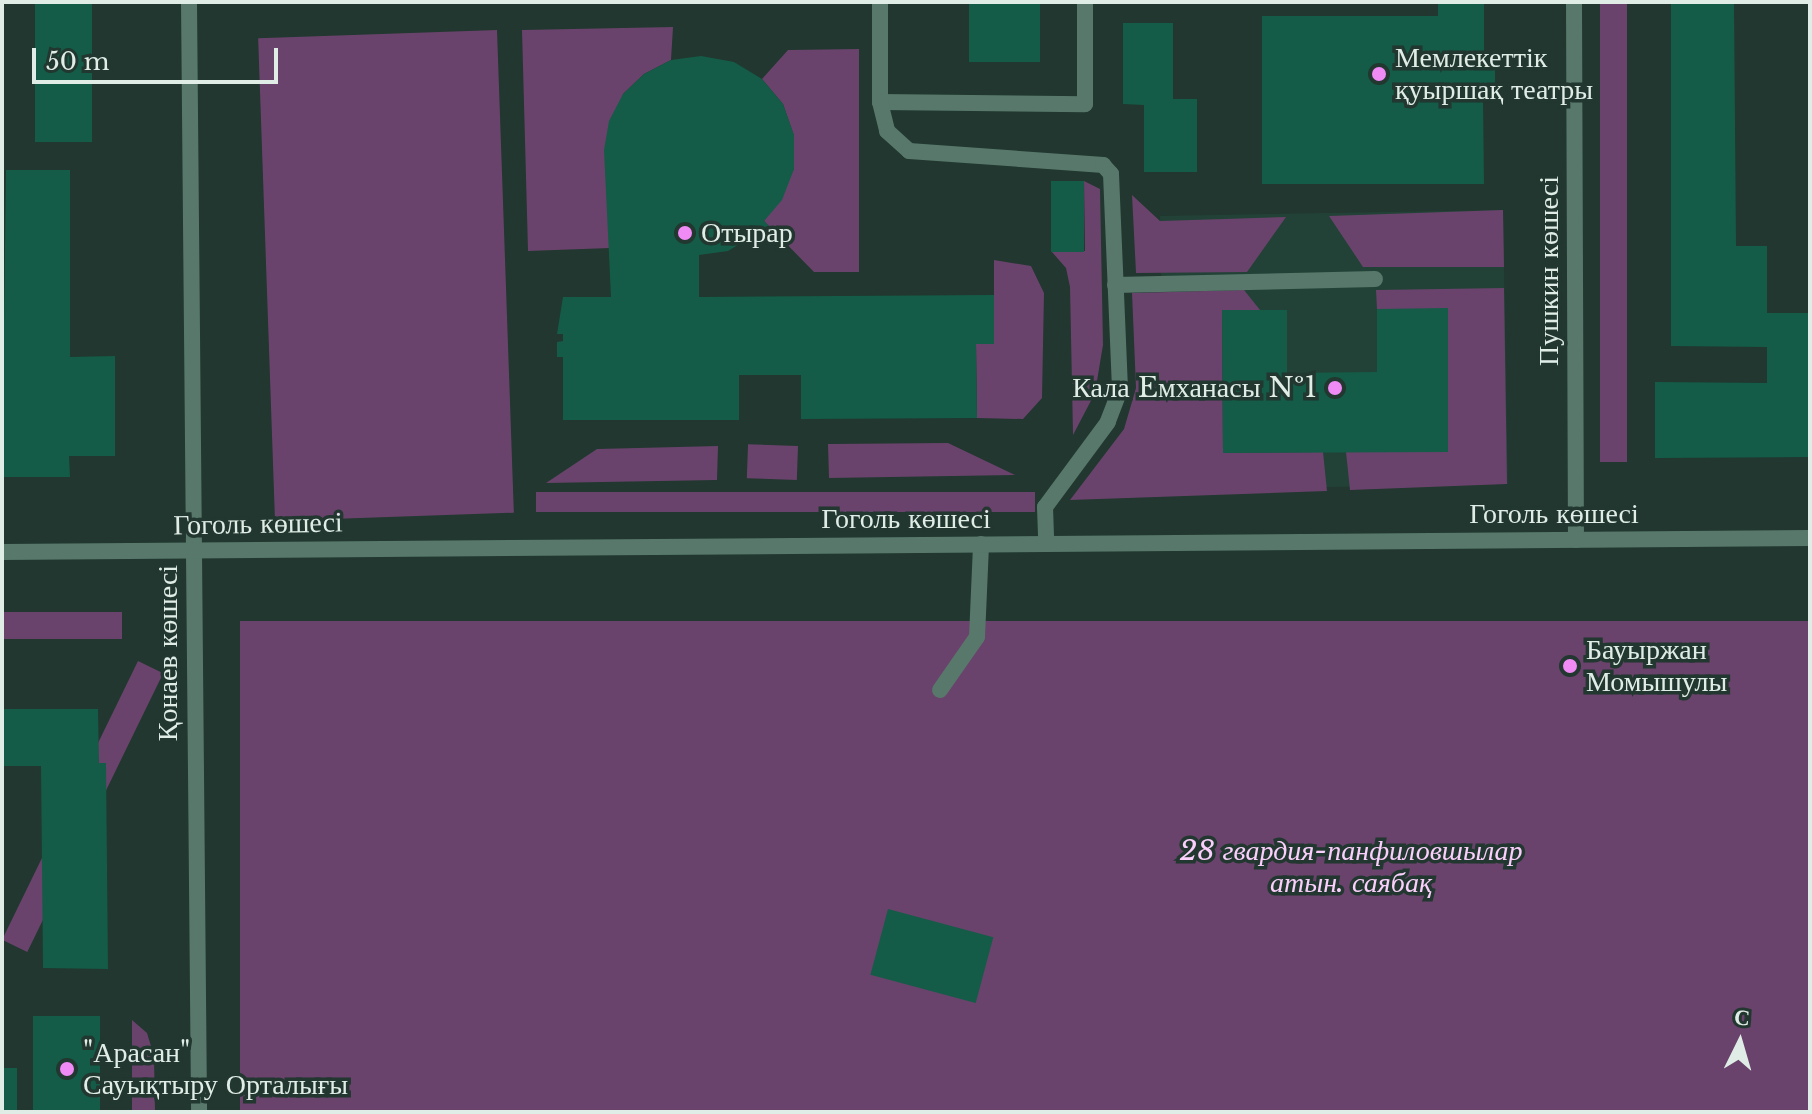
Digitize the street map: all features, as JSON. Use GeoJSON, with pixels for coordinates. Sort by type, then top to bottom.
{"type":"FeatureCollection","features":[{"type":"Feature","properties":{"kind":"street","name":"Қонаев көшесі"},"geometry":{"type":"LineString","coordinates":[[189,2],[199,1112]]}},
{"type":"Feature","properties":{"kind":"street"},"geometry":{"type":"LineString","coordinates":[[880,2],[880,102],[887,131],[909,151],[1109,168],[1120,390],[1108,422],[1045,507],[1046,544]]}},
{"type":"Feature","properties":{"kind":"street","name":"Пушкин көшесі"},"geometry":{"type":"LineString","coordinates":[[1574,2],[1576,540]]}},
{"type":"Feature","properties":{"kind":"street"},"geometry":{"type":"LineString","coordinates":[[880,102],[1085,104],[1085,3]]}},
{"type":"Feature","properties":{"kind":"street"},"geometry":{"type":"LineString","coordinates":[[1115,285],[1375,279]]}},
{"type":"Feature","properties":{"kind":"street","name":"Гоголь көшесі"},"geometry":{"type":"LineString","coordinates":[[2,552],[1810,538]]}},
{"type":"Feature","properties":{"kind":"street"},"geometry":{"type":"LineString","coordinates":[[940,690],[977,637],[981,544]]}},
{"type":"Feature","properties":{"kind":"shaded area","name":"Кала Eмханасы №1"},"geometry":{"type":"Polygon","coordinates":[[[1503,210],[1508,484],[1165,490],[1160,216],[1503,210]]]}},
{"type":"Feature","properties":{"kind":"green space"},"geometry":{"type":"Polygon","coordinates":[[[1600,2],[1627,2],[1627,462],[1600,462],[1600,2]]]}},
{"type":"Feature","properties":{"kind":"green space"},"geometry":{"type":"Polygon","coordinates":[[[673,27],[671,60],[644,74],[623,94],[610,248],[528,251],[522,30],[673,27]]]}},
{"type":"Feature","properties":{"kind":"green space"},"geometry":{"type":"Polygon","coordinates":[[[497,30],[514,513],[275,521],[258,38],[497,30]]]}},
{"type":"Feature","properties":{"kind":"green space"},"geometry":{"type":"Polygon","coordinates":[[[859,49],[859,272],[814,272],[764,221],[794,169],[794,136],[783,104],[762,79],[788,50],[859,49]]]}},
{"type":"Feature","properties":{"kind":"green space"},"geometry":{"type":"Polygon","coordinates":[[[1084,181],[1100,189],[1103,345],[1095,393],[1073,435],[1070,287],[1066,268],[1052,252],[1085,251],[1084,181]]]}},
{"type":"Feature","properties":{"kind":"green space"},"geometry":{"type":"Polygon","coordinates":[[[1132,195],[1160,221],[1286,217],[1247,272],[1136,273],[1132,195]]]}},
{"type":"Feature","properties":{"kind":"green space"},"geometry":{"type":"Polygon","coordinates":[[[1503,210],[1504,267],[1363,267],[1329,216],[1503,210]]]}},
{"type":"Feature","properties":{"kind":"green space"},"geometry":{"type":"Polygon","coordinates":[[[994,260],[1031,266],[1044,293],[1042,398],[1023,419],[977,418],[976,344],[994,343],[994,260]]]}},
{"type":"Feature","properties":{"kind":"green space"},"geometry":{"type":"Polygon","coordinates":[[[1504,288],[1507,484],[1350,490],[1346,452],[1448,451],[1448,309],[1377,309],[1376,290],[1504,288]]]}},
{"type":"Feature","properties":{"kind":"green space"},"geometry":{"type":"Polygon","coordinates":[[[1244,290],[1260,310],[1222,311],[1223,453],[1323,452],[1327,491],[1070,500],[1124,429],[1136,388],[1132,293],[1244,290]]]}},
{"type":"Feature","properties":{"kind":"green space"},"geometry":{"type":"Polygon","coordinates":[[[948,443],[1015,475],[829,478],[828,444],[948,443]]]}},
{"type":"Feature","properties":{"kind":"green space"},"geometry":{"type":"Polygon","coordinates":[[[748,444],[798,446],[797,480],[747,478],[748,444]]]}},
{"type":"Feature","properties":{"kind":"green space"},"geometry":{"type":"Polygon","coordinates":[[[718,446],[717,480],[546,483],[597,449],[718,446]]]}},
{"type":"Feature","properties":{"kind":"green space"},"geometry":{"type":"Polygon","coordinates":[[[536,492],[1035,492],[1035,512],[536,512],[536,492]]]}},
{"type":"Feature","properties":{"kind":"green space"},"geometry":{"type":"Polygon","coordinates":[[[2,612],[122,612],[122,639],[2,639],[2,612]]]}},
{"type":"Feature","properties":{"kind":"green space","name":"28 гвардия-панфиловшылар атын. саябақ"},"geometry":{"type":"Polygon","coordinates":[[[240,621],[1810,621],[1810,1112],[240,1112],[240,621]]]}},
{"type":"Feature","properties":{"kind":"green space"},"geometry":{"type":"Polygon","coordinates":[[[138,661],[163,673],[27,952],[2,940],[138,661]]]}},
{"type":"Feature","properties":{"kind":"green space"},"geometry":{"type":"Polygon","coordinates":[[[132,1020],[147,1033],[154,1056],[155,1112],[132,1112],[132,1020]]]}},
{"type":"Feature","properties":{"kind":"building"},"geometry":{"type":"Polygon","coordinates":[[[35,2],[92,2],[92,142],[35,142],[35,2]]]}},
{"type":"Feature","properties":{"kind":"building"},"geometry":{"type":"Polygon","coordinates":[[[969,2],[1040,2],[1040,62],[969,62],[969,2]]]}},
{"type":"Feature","properties":{"kind":"building","name":"Мемлекеттік қуыршақ театры"},"geometry":{"type":"Polygon","coordinates":[[[1438,2],[1484,2],[1484,51],[1495,51],[1495,97],[1483,98],[1484,184],[1262,184],[1262,16],[1438,16],[1438,2]]]}},
{"type":"Feature","properties":{"kind":"building"},"geometry":{"type":"Polygon","coordinates":[[[1671,2],[1734,2],[1736,246],[1767,246],[1767,313],[1810,313],[1810,457],[1655,458],[1655,382],[1767,383],[1767,347],[1671,346],[1671,2]]]}},
{"type":"Feature","properties":{"kind":"building"},"geometry":{"type":"Polygon","coordinates":[[[1123,23],[1173,23],[1173,99],[1197,99],[1197,172],[1144,172],[1144,105],[1123,104],[1123,23]]]}},
{"type":"Feature","properties":{"kind":"building","name":"Отырар"},"geometry":{"type":"Polygon","coordinates":[[[701,56],[734,62],[762,79],[783,104],[794,135],[794,169],[782,200],[764,221],[769,226],[728,251],[699,255],[699,297],[994,295],[994,344],[976,344],[977,418],[801,419],[801,375],[739,375],[739,420],[563,420],[563,357],[557,357],[557,342],[563,341],[563,334],[557,334],[563,297],[611,297],[604,150],[609,121],[623,94],[644,74],[671,60],[701,56]]]}},
{"type":"Feature","properties":{"kind":"building"},"geometry":{"type":"Polygon","coordinates":[[[6,170],[70,170],[70,357],[115,356],[115,456],[69,456],[70,477],[2,477],[6,170]]]}},
{"type":"Feature","properties":{"kind":"building"},"geometry":{"type":"Polygon","coordinates":[[[1051,181],[1084,181],[1084,252],[1051,252],[1051,181]]]}},
{"type":"Feature","properties":{"kind":"building"},"geometry":{"type":"Polygon","coordinates":[[[1448,308],[1448,452],[1223,453],[1222,310],[1287,310],[1287,373],[1377,372],[1377,309],[1448,308]]]}},
{"type":"Feature","properties":{"kind":"building"},"geometry":{"type":"Polygon","coordinates":[[[2,709],[98,709],[99,763],[106,763],[108,969],[43,968],[41,766],[2,766],[2,709]]]}},
{"type":"Feature","properties":{"kind":"building"},"geometry":{"type":"Polygon","coordinates":[[[888,909],[993,937],[976,1003],[870,975],[888,909]]]}},
{"type":"Feature","properties":{"kind":"building","name":"\"Арасан\" Сауықтыру Орталығы"},"geometry":{"type":"Polygon","coordinates":[[[33,1016],[100,1016],[100,1112],[33,1112],[33,1016]]]}},
{"type":"Feature","properties":{"kind":"building"},"geometry":{"type":"Polygon","coordinates":[[[2,1068],[17,1068],[17,1112],[2,1112],[2,1068]]]}},
{"type":"Feature","properties":{"kind":"place","name":"Мемлекеттік қуыршақ театры"},"geometry":{"type":"Point","coordinates":[1379,74]}},
{"type":"Feature","properties":{"kind":"place","name":"Отырар"},"geometry":{"type":"Point","coordinates":[685,233]}},
{"type":"Feature","properties":{"kind":"place","name":"Кала Eмханасы №1"},"geometry":{"type":"Point","coordinates":[1335,388]}},
{"type":"Feature","properties":{"kind":"place","name":"Бауыржан Момышулы"},"geometry":{"type":"Point","coordinates":[1570,666]}},
{"type":"Feature","properties":{"kind":"place","name":"\"Арасан\" Сауықтыру Орталығы"},"geometry":{"type":"Point","coordinates":[67,1069]}}]}
